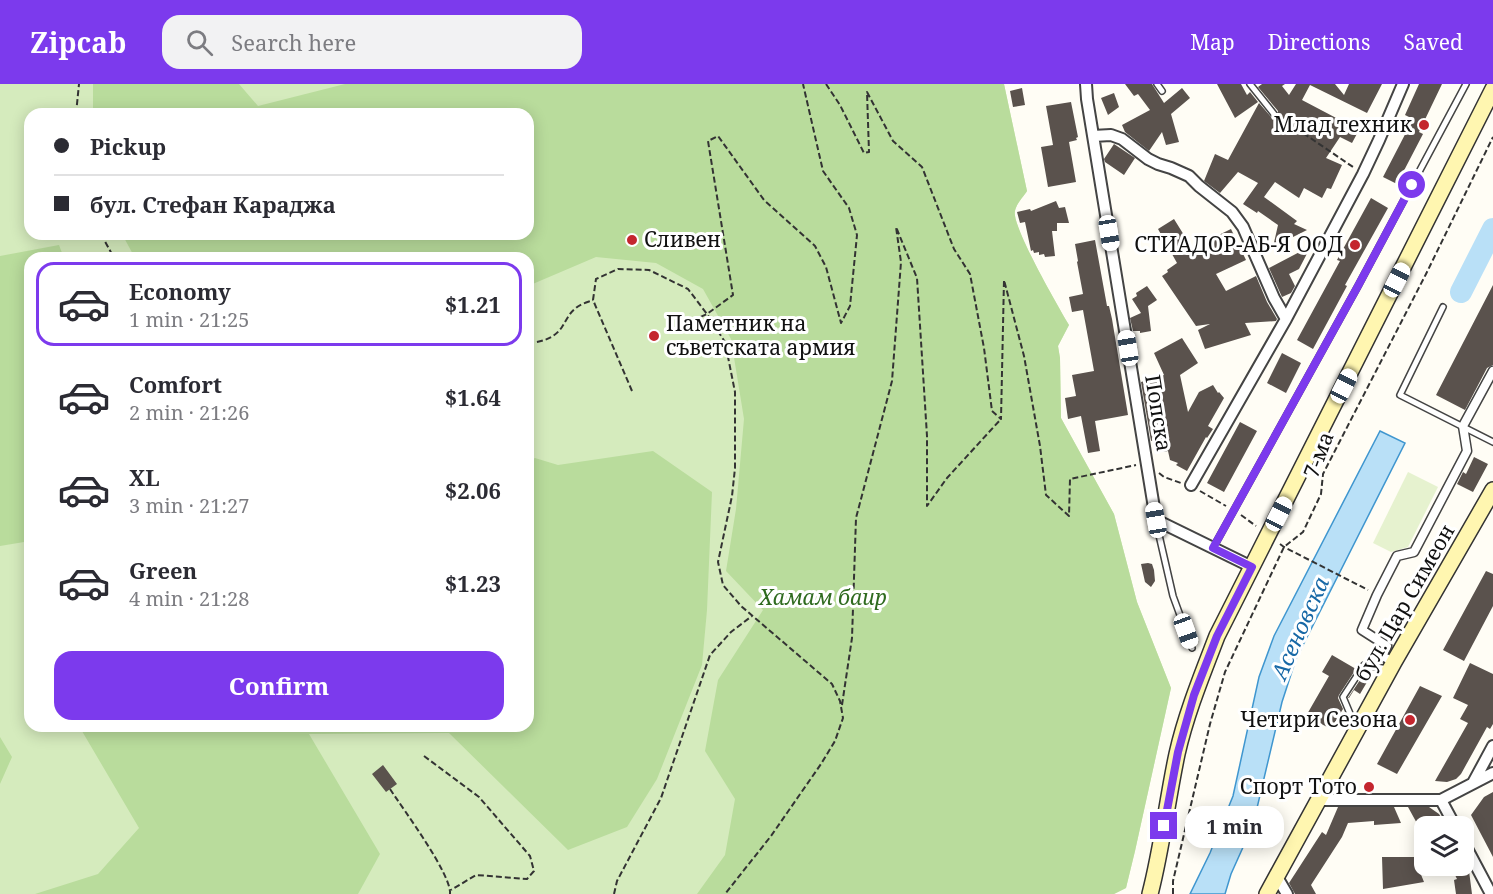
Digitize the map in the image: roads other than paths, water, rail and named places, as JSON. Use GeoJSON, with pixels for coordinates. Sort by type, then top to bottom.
{"type":"FeatureCollection","features":[{"type":"Feature","properties":{"kind":"main road"},"geometry":{"type":"LineString","coordinates":[[1150,894],[1156,873],[1178,752],[1194,695],[1217,636],[1493,89]]}},
{"type":"Feature","properties":{"kind":"main road","name":"бул. Цар Симеон"},"geometry":{"type":"LineString","coordinates":[[1267,894],[1392,666],[1493,490]]}},
{"type":"Feature","properties":{"kind":"street","name":"Попска"},"geometry":{"type":"LineString","coordinates":[[1085,84],[1156,520]]}},
{"type":"Feature","properties":{"kind":"street"},"geometry":{"type":"LineString","coordinates":[[1191,485],[1286,319],[1363,174],[1403,84]]}},
{"type":"Feature","properties":{"kind":"street"},"geometry":{"type":"LineString","coordinates":[[1093,136],[1110,135],[1122,139],[1148,159],[1189,177],[1232,212],[1243,227],[1274,298],[1286,319]]}},
{"type":"Feature","properties":{"kind":"street"},"geometry":{"type":"LineString","coordinates":[[1392,666],[1382,656],[1387,646],[1362,630],[1397,556],[1414,552],[1467,451],[1463,426],[1493,370]]}},
{"type":"Feature","properties":{"kind":"street"},"geometry":{"type":"LineString","coordinates":[[1156,520],[1252,567]]}},
{"type":"Feature","properties":{"kind":"street"},"geometry":{"type":"LineString","coordinates":[[1472,784],[1493,746]]}},
{"type":"Feature","properties":{"kind":"street"},"geometry":{"type":"LineString","coordinates":[[1319,800],[1441,800],[1493,773]]}},
{"type":"Feature","properties":{"kind":"street"},"geometry":{"type":"LineString","coordinates":[[1441,800],[1450,816]]}},
{"type":"Feature","properties":{"kind":"street"},"geometry":{"type":"LineString","coordinates":[[1474,862],[1491,894]]}},
{"type":"Feature","properties":{"kind":"street"},"geometry":{"type":"LineString","coordinates":[[1277,877],[1287,894]]}},
{"type":"Feature","properties":{"kind":"lane"},"geometry":{"type":"LineString","coordinates":[[1157,84],[1162,91]]}},
{"type":"Feature","properties":{"kind":"lane"},"geometry":{"type":"LineString","coordinates":[[1250,84],[1274,114]]}},
{"type":"Feature","properties":{"kind":"lane"},"geometry":{"type":"LineString","coordinates":[[1213,548],[1358,286],[1466,84]]}},
{"type":"Feature","properties":{"kind":"lane"},"geometry":{"type":"LineString","coordinates":[[1443,307],[1400,396],[1493,442]]}},
{"type":"Feature","properties":{"kind":"lane"},"geometry":{"type":"LineString","coordinates":[[1156,520],[1173,596],[1192,648]]}},
{"type":"Feature","properties":{"kind":"lane"},"geometry":{"type":"LineString","coordinates":[[1357,730],[1343,697],[1364,665],[1392,666]]}},
{"type":"Feature","properties":{"kind":"water"},"geometry":{"type":"Polygon","coordinates":[[[1380,431],[1405,443],[1296,659],[1282,702],[1253,825],[1231,874],[1225,894],[1190,894],[1210,853],[1233,796],[1259,677],[1274,636],[1380,431]]]}},
{"type":"Feature","properties":{"kind":"waterway","name":"Асеновска"},"geometry":{"type":"LineString","coordinates":[[1461,292],[1493,229]]}},
{"type":"Feature","properties":{"kind":"place","name":"Млад техник"},"geometry":{"type":"Point","coordinates":[1424,125]}},
{"type":"Feature","properties":{"kind":"place","name":"Сливен"},"geometry":{"type":"Point","coordinates":[632,240]}},
{"type":"Feature","properties":{"kind":"place","name":"СТИАДОР-АБ-Я ООД"},"geometry":{"type":"Point","coordinates":[1355,245]}},
{"type":"Feature","properties":{"kind":"place","name":"Паметник на съветската армия"},"geometry":{"type":"Point","coordinates":[654,336]}},
{"type":"Feature","properties":{"kind":"place","name":"Четири Сезона"},"geometry":{"type":"Point","coordinates":[1410,720]}},
{"type":"Feature","properties":{"kind":"place","name":"Спорт Тото"},"geometry":{"type":"Point","coordinates":[1369,787]}},
{"type":"Feature","properties":{"kind":"park label","name":"Хамам баир"},"geometry":{"type":"Point","coordinates":[823,598]}}]}
